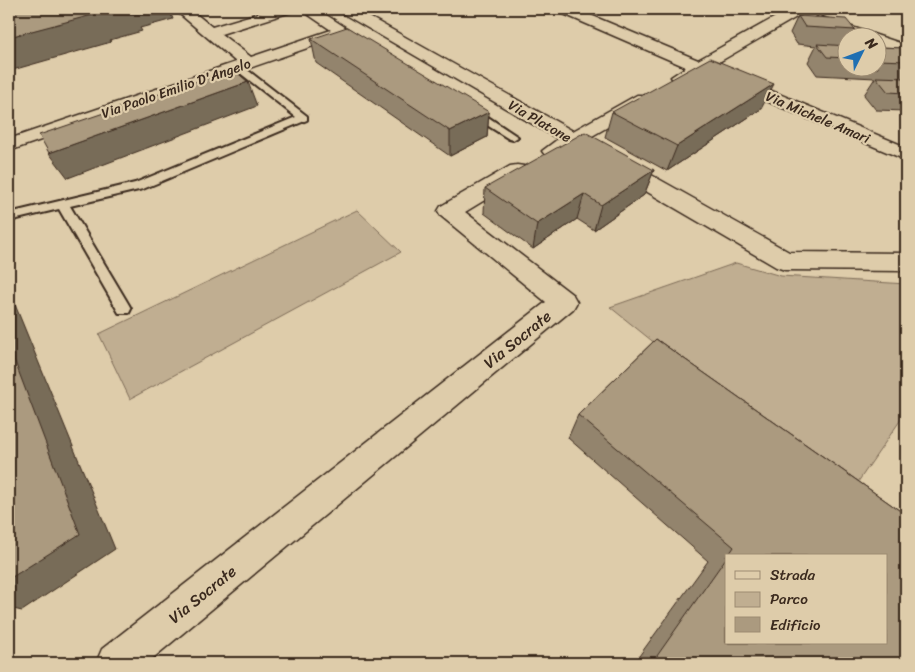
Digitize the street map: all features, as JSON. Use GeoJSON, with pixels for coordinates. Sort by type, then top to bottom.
{"type":"FeatureCollection","features":[{"type":"Feature","properties":{"kind":"street"},"geometry":{"type":"LineString","coordinates":[[181,9],[210,32],[243,65]]}},
{"type":"Feature","properties":{"kind":"street"},"geometry":{"type":"LineString","coordinates":[[210,32],[286,9]]}},
{"type":"Feature","properties":{"kind":"street"},"geometry":{"type":"LineString","coordinates":[[306,9],[321,18],[348,9]]}},
{"type":"Feature","properties":{"kind":"street","name":"Via Platone"},"geometry":{"type":"LineString","coordinates":[[348,9],[785,262],[906,262]]}},
{"type":"Feature","properties":{"kind":"street","name":"Via Michele Amari"},"geometry":{"type":"LineString","coordinates":[[564,9],[906,154]]}},
{"type":"Feature","properties":{"kind":"street"},"geometry":{"type":"LineString","coordinates":[[790,10],[841,28]]}},
{"type":"Feature","properties":{"kind":"street","name":"Via Socrate"},"geometry":{"type":"LineString","coordinates":[[116,663],[564,302],[449,211],[699,66],[790,10]]}},
{"type":"Feature","properties":{"kind":"street","name":"Via Paolo Emilio D'Angelo"},"geometry":{"type":"LineString","coordinates":[[11,139],[347,34],[321,18]]}},
{"type":"Feature","properties":{"kind":"street"},"geometry":{"type":"LineString","coordinates":[[888,44],[906,50]]}},
{"type":"Feature","properties":{"kind":"lane"},"geometry":{"type":"LineString","coordinates":[[9,217],[139,186],[303,118],[243,65]]}},
{"type":"Feature","properties":{"kind":"lane"},"geometry":{"type":"LineString","coordinates":[[462,105],[513,137]]}},
{"type":"Feature","properties":{"kind":"lane"},"geometry":{"type":"LineString","coordinates":[[62,204],[124,309]]}},
{"type":"Feature","properties":{"kind":"green space"},"geometry":{"type":"Polygon","coordinates":[[[357,210],[401,252],[130,399],[99,334],[357,210]]]}},
{"type":"Feature","properties":{"kind":"green space"},"geometry":{"type":"Polygon","coordinates":[[[736,263],[781,276],[906,284],[906,412],[847,498],[610,307],[736,263]]]}},
{"type":"Feature","properties":{"kind":"building"},"geometry":{"type":"Polygon","coordinates":[[[9,9],[109,9],[9,37],[9,9]]]}},
{"type":"Feature","properties":{"kind":"building"},"geometry":{"type":"Polygon","coordinates":[[[798,16],[846,19],[853,28],[838,29],[805,27],[798,16]]]}},
{"type":"Feature","properties":{"kind":"building"},"geometry":{"type":"Polygon","coordinates":[[[347,27],[489,112],[450,131],[311,39],[347,27]]]}},
{"type":"Feature","properties":{"kind":"building"},"geometry":{"type":"Polygon","coordinates":[[[817,44],[838,45],[838,58],[827,57],[817,44]]]}},
{"type":"Feature","properties":{"kind":"building"},"geometry":{"type":"Polygon","coordinates":[[[888,47],[906,48],[906,61],[888,60],[888,47]]]}},
{"type":"Feature","properties":{"kind":"building"},"geometry":{"type":"Polygon","coordinates":[[[710,58],[774,84],[677,146],[612,112],[710,58]]]}},
{"type":"Feature","properties":{"kind":"building"},"geometry":{"type":"Polygon","coordinates":[[[233,69],[248,82],[49,153],[39,135],[233,69]]]}},
{"type":"Feature","properties":{"kind":"building"},"geometry":{"type":"Polygon","coordinates":[[[877,78],[906,78],[906,93],[888,92],[877,78]]]}},
{"type":"Feature","properties":{"kind":"building"},"geometry":{"type":"Polygon","coordinates":[[[585,132],[654,170],[601,205],[584,194],[537,224],[485,188],[585,132]]]}},
{"type":"Feature","properties":{"kind":"building"},"geometry":{"type":"Polygon","coordinates":[[[656,339],[906,515],[906,663],[652,663],[725,559],[725,644],[888,644],[888,554],[729,554],[734,547],[578,415],[656,339]]]}},
{"type":"Feature","properties":{"kind":"building"},"geometry":{"type":"Polygon","coordinates":[[[9,346],[80,534],[9,579],[9,346]]]}}]}
